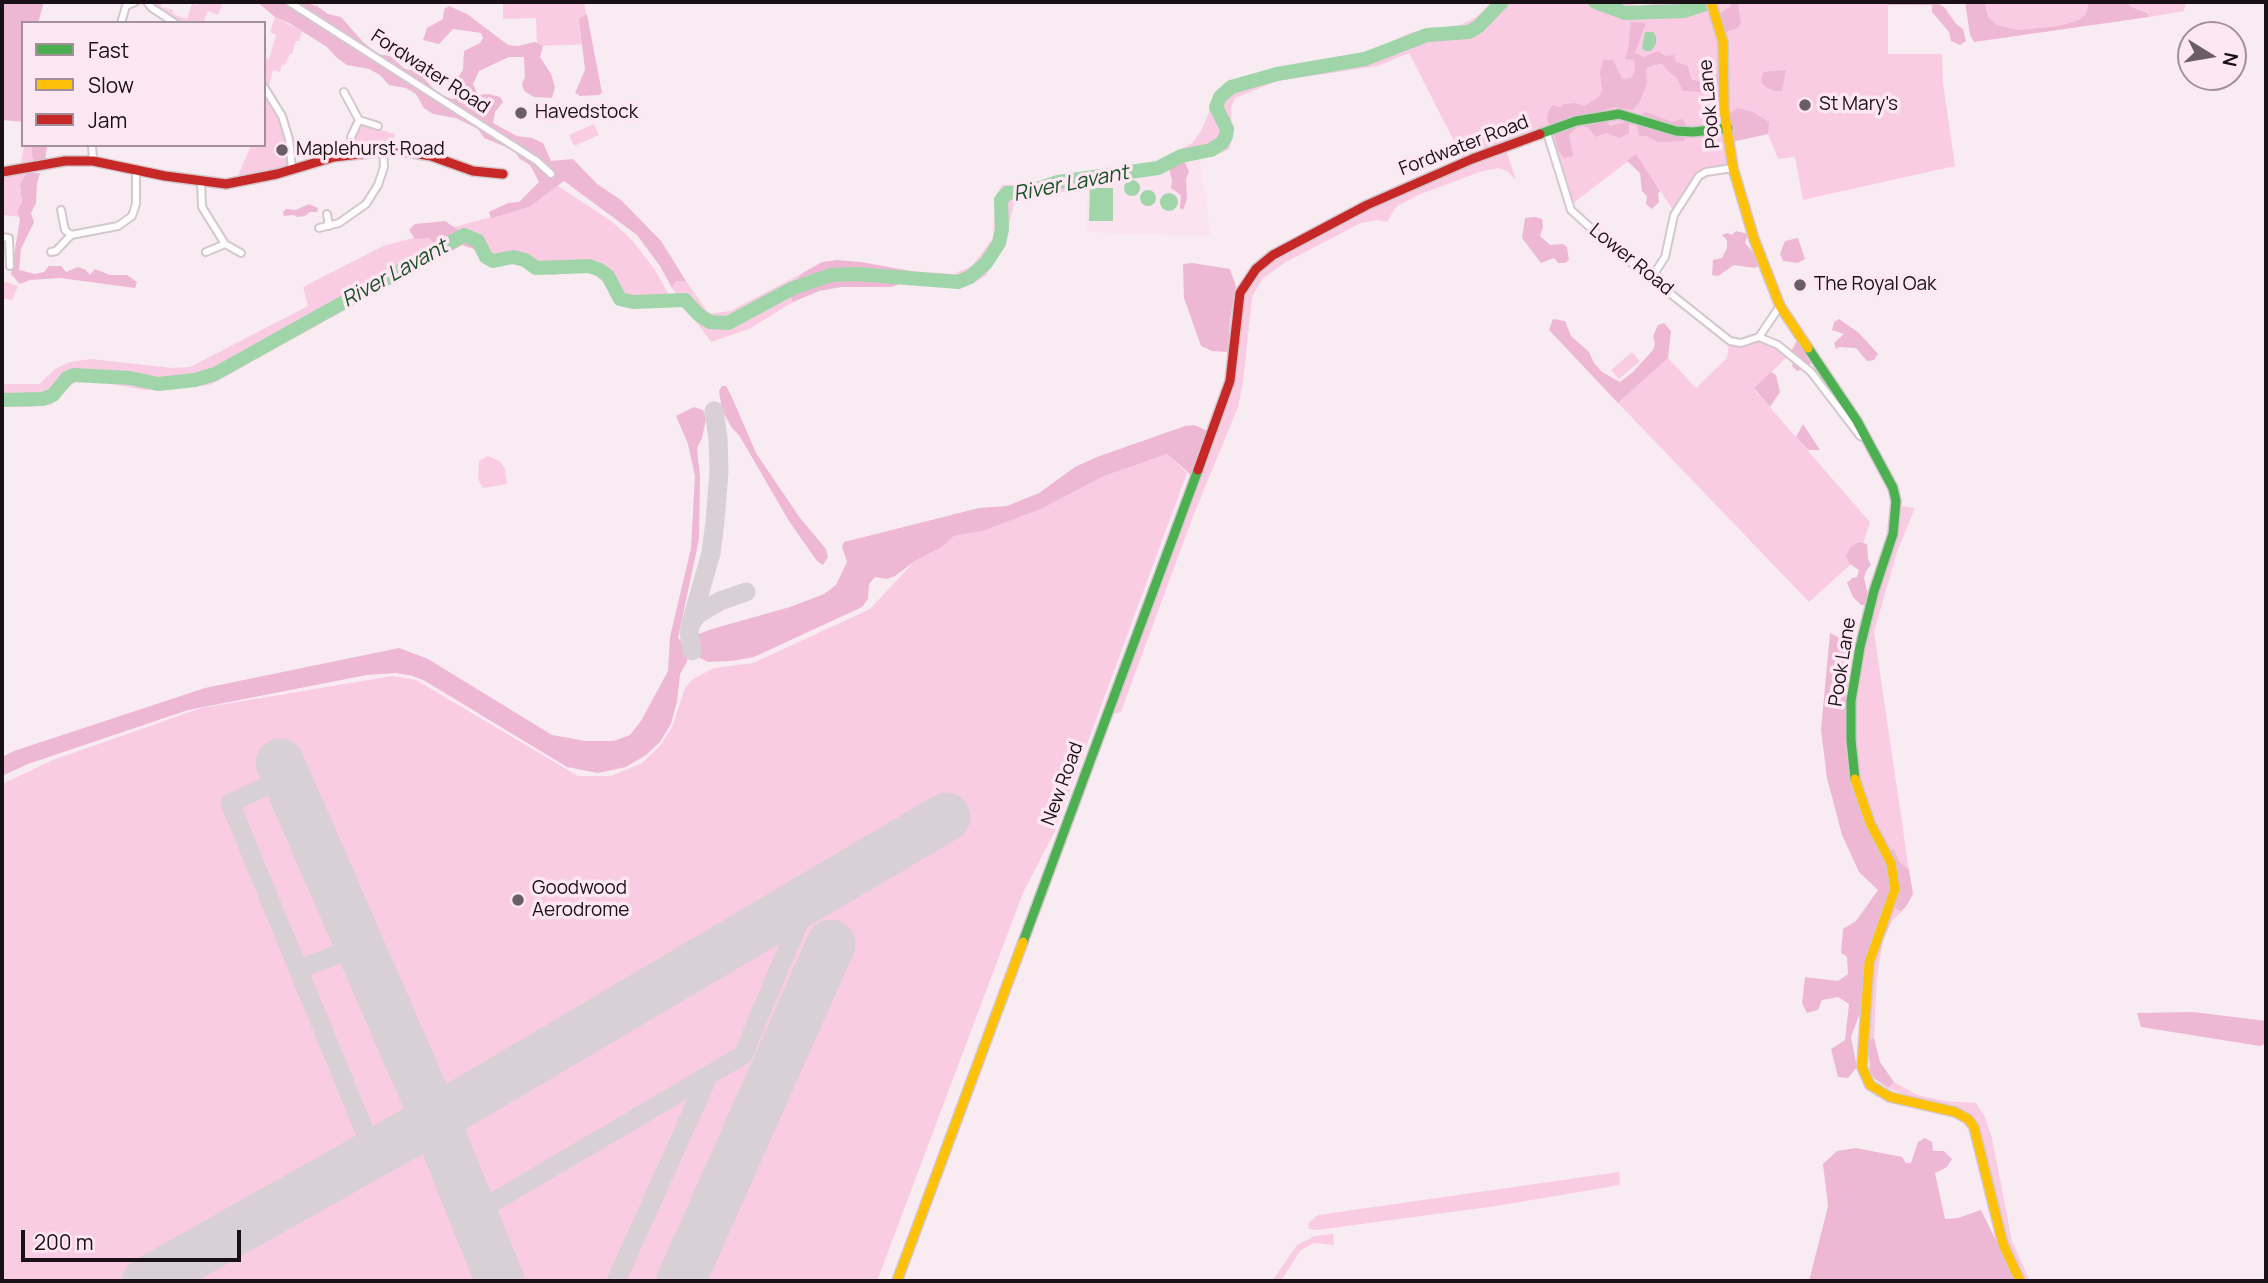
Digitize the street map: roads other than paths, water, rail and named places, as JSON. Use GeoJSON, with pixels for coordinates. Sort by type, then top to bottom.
{"type":"FeatureCollection","features":[{"type":"Feature","properties":{"kind":"street"},"geometry":{"type":"LineString","coordinates":[[122,21],[127,6],[135,2]]}},
{"type":"Feature","properties":{"kind":"street"},"geometry":{"type":"LineString","coordinates":[[147,2],[172,21]]}},
{"type":"Feature","properties":{"kind":"street","name":"Fordwater Road"},"geometry":{"type":"LineString","coordinates":[[289,2],[537,161],[551,174]]}},
{"type":"Feature","properties":{"kind":"street","name":"Pook Lane"},"geometry":{"type":"LineString","coordinates":[[1711,4],[1723,42],[1724,109],[1733,168],[1754,239],[1780,306],[1866,438],[1893,488],[1896,513],[1892,534],[1860,647],[1851,701],[1856,786],[1870,823],[1891,863],[1895,889],[1869,963],[1862,1067],[1870,1085],[1890,1097],[1955,1112],[1968,1119],[1974,1128],[2003,1244],[2020,1281]]}},
{"type":"Feature","properties":{"kind":"street"},"geometry":{"type":"LineString","coordinates":[[266,90],[282,116],[289,139],[292,169]]}},
{"type":"Feature","properties":{"kind":"street"},"geometry":{"type":"LineString","coordinates":[[344,92],[359,120],[378,126]]}},
{"type":"Feature","properties":{"kind":"street","name":"Fordwater Road"},"geometry":{"type":"LineString","coordinates":[[1240,293],[1256,269],[1273,255],[1367,205],[1472,159],[1576,121],[1619,114],[1676,131],[1728,128]]}},
{"type":"Feature","properties":{"kind":"street"},"geometry":{"type":"LineString","coordinates":[[354,153],[351,137],[359,120]]}},
{"type":"Feature","properties":{"kind":"street","name":"Lower Road"},"geometry":{"type":"LineString","coordinates":[[1547,133],[1571,210],[1613,248],[1730,341],[1741,343],[1759,337]]}},
{"type":"Feature","properties":{"kind":"street"},"geometry":{"type":"LineString","coordinates":[[92,147],[93,160]]}},
{"type":"Feature","properties":{"kind":"street"},"geometry":{"type":"LineString","coordinates":[[319,228],[339,223],[366,204],[378,185],[384,167],[383,150]]}},
{"type":"Feature","properties":{"kind":"street"},"geometry":{"type":"LineString","coordinates":[[2,172],[65,160],[93,160],[226,184],[354,153],[394,150],[431,156],[474,171],[503,174]]}},
{"type":"Feature","properties":{"kind":"street"},"geometry":{"type":"LineString","coordinates":[[1652,277],[1665,257],[1674,215],[1699,176],[1706,172],[1733,168]]}},
{"type":"Feature","properties":{"kind":"street"},"geometry":{"type":"LineString","coordinates":[[51,252],[56,251],[71,235],[118,226],[132,216],[136,204],[136,169]]}},
{"type":"Feature","properties":{"kind":"street"},"geometry":{"type":"LineString","coordinates":[[201,180],[202,207],[225,244],[241,253]]}},
{"type":"Feature","properties":{"kind":"street"},"geometry":{"type":"LineString","coordinates":[[61,210],[65,230],[71,235]]}},
{"type":"Feature","properties":{"kind":"street"},"geometry":{"type":"LineString","coordinates":[[327,214],[329,226]]}},
{"type":"Feature","properties":{"kind":"street"},"geometry":{"type":"LineString","coordinates":[[2,237],[9,238],[10,266]]}},
{"type":"Feature","properties":{"kind":"street"},"geometry":{"type":"LineString","coordinates":[[206,253],[225,244]]}},
{"type":"Feature","properties":{"kind":"street","name":"New Road"},"geometry":{"type":"LineString","coordinates":[[897,1281],[1218,417],[1230,382],[1240,293]]}},
{"type":"Feature","properties":{"kind":"street"},"geometry":{"type":"LineString","coordinates":[[1780,306],[1759,337],[1778,345],[1811,372],[1860,436],[1866,438]]}},
{"type":"Feature","properties":{"kind":"waterway","name":"River Lavant"},"geometry":{"type":"LineString","coordinates":[[2,400],[43,399],[53,395],[67,378],[74,375],[130,378],[158,384],[195,380],[215,374],[464,235],[478,241],[486,257],[493,261],[513,257],[525,260],[536,268],[589,266],[608,276],[620,299],[633,302],[685,300],[710,322],[728,323],[793,288],[831,275],[857,274],[958,282],[970,277],[986,263],[999,243],[1002,229],[1001,200],[1007,193],[1028,192],[1058,182],[1158,168],[1181,156],[1211,150],[1222,143],[1226,136],[1227,129],[1216,107],[1220,97],[1231,87],[1277,74],[1365,59],[1427,35],[1469,32],[1479,26],[1502,2]]}},
{"type":"Feature","properties":{"kind":"waterway","name":"River Lavant"},"geometry":{"type":"LineString","coordinates":[[1595,2],[1625,13],[1684,11],[1711,2]]}},
{"type":"Feature","properties":{"kind":"place","name":"St Mary's"},"geometry":{"type":"Point","coordinates":[1805,105]}},
{"type":"Feature","properties":{"kind":"place","name":"Havedstock"},"geometry":{"type":"Point","coordinates":[521,113]}},
{"type":"Feature","properties":{"kind":"place","name":"Maplehurst Road"},"geometry":{"type":"Point","coordinates":[282,150]}},
{"type":"Feature","properties":{"kind":"place","name":"The Royal Oak"},"geometry":{"type":"Point","coordinates":[1800,285]}},
{"type":"Feature","properties":{"kind":"place","name":"Goodwood Aerodrome"},"geometry":{"type":"Point","coordinates":[518,900]}}]}
